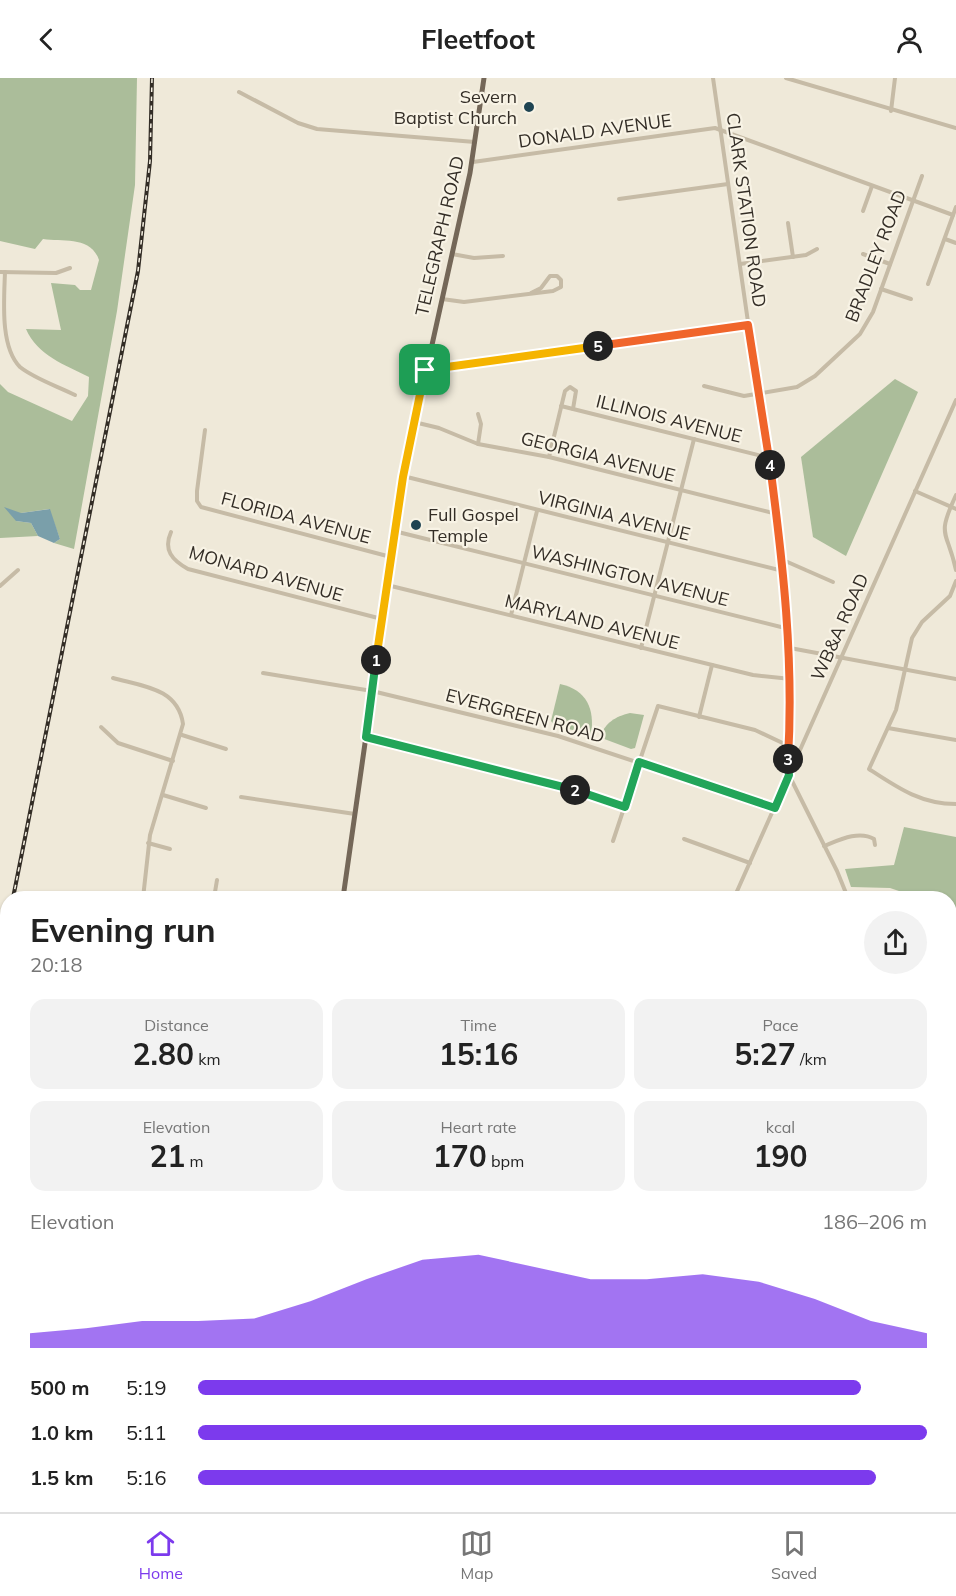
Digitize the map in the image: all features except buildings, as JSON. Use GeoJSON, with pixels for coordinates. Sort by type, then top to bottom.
{"type":"FeatureCollection","features":[{"type":"Feature","properties":{"kind":"main road","name":"TELEGRAPH ROAD"},"geometry":{"type":"LineString","coordinates":[[344,891],[403,477],[473,162],[484,78]]}},
{"type":"Feature","properties":{"kind":"street","name":"CLARK STATION ROAD"},"geometry":{"type":"LineString","coordinates":[[713,78],[748,325],[770,458],[782,559],[790,648],[789,775]]}},
{"type":"Feature","properties":{"kind":"street"},"geometry":{"type":"LineString","coordinates":[[786,78],[891,111],[956,128]]}},
{"type":"Feature","properties":{"kind":"street"},"geometry":{"type":"LineString","coordinates":[[891,111],[895,78]]}},
{"type":"Feature","properties":{"kind":"street"},"geometry":{"type":"LineString","coordinates":[[238,92],[298,123],[317,129],[476,142]]}},
{"type":"Feature","properties":{"kind":"street","name":"DONALD AVENUE"},"geometry":{"type":"LineString","coordinates":[[473,162],[714,128],[721,131]]}},
{"type":"Feature","properties":{"kind":"street"},"geometry":{"type":"LineString","coordinates":[[721,131],[953,215]]}},
{"type":"Feature","properties":{"kind":"street","name":"BRADLEY ROAD"},"geometry":{"type":"LineString","coordinates":[[704,386],[744,396],[797,387],[815,376],[860,334],[869,320],[922,176]]}},
{"type":"Feature","properties":{"kind":"street"},"geometry":{"type":"LineString","coordinates":[[619,199],[728,184]]}},
{"type":"Feature","properties":{"kind":"street"},"geometry":{"type":"LineString","coordinates":[[863,211],[872,186]]}},
{"type":"Feature","properties":{"kind":"street"},"geometry":{"type":"LineString","coordinates":[[928,284],[956,207]]}},
{"type":"Feature","properties":{"kind":"street"},"geometry":{"type":"LineString","coordinates":[[788,223],[793,257]]}},
{"type":"Feature","properties":{"kind":"street"},"geometry":{"type":"LineString","coordinates":[[945,239],[956,243]]}},
{"type":"Feature","properties":{"kind":"street"},"geometry":{"type":"LineString","coordinates":[[740,264],[806,255],[817,249]]}},
{"type":"Feature","properties":{"kind":"street"},"geometry":{"type":"LineString","coordinates":[[452,254],[474,258],[503,256]]}},
{"type":"Feature","properties":{"kind":"street"},"geometry":{"type":"LineString","coordinates":[[863,254],[890,264]]}},
{"type":"Feature","properties":{"kind":"street"},"geometry":{"type":"LineString","coordinates":[[70,268],[56,273],[2,272],[3,333],[8,353],[22,369],[75,395]]}},
{"type":"Feature","properties":{"kind":"street"},"geometry":{"type":"LineString","coordinates":[[442,299],[464,302],[557,291],[561,287],[561,280],[557,276],[550,276],[541,288],[531,293]]}},
{"type":"Feature","properties":{"kind":"street"},"geometry":{"type":"LineString","coordinates":[[881,289],[911,299]]}},
{"type":"Feature","properties":{"kind":"street"},"geometry":{"type":"LineString","coordinates":[[425,370],[748,325]]}},
{"type":"Feature","properties":{"kind":"street"},"geometry":{"type":"LineString","coordinates":[[549,457],[566,389],[572,387],[576,391],[573,409]]}},
{"type":"Feature","properties":{"kind":"street","name":"WB&A ROAD"},"geometry":{"type":"LineString","coordinates":[[737,891],[956,400]]}},
{"type":"Feature","properties":{"kind":"street","name":"ILLINOIS AVENUE"},"geometry":{"type":"LineString","coordinates":[[561,406],[770,458]]}},
{"type":"Feature","properties":{"kind":"street"},"geometry":{"type":"LineString","coordinates":[[478,414],[481,424],[478,444]]}},
{"type":"Feature","properties":{"kind":"street","name":"GEORGIA AVENUE"},"geometry":{"type":"LineString","coordinates":[[414,422],[439,428],[478,444],[549,457],[777,514]]}},
{"type":"Feature","properties":{"kind":"street","name":"FLORIDA AVENUE"},"geometry":{"type":"LineString","coordinates":[[205,430],[197,491],[197,501],[201,507],[391,557]]}},
{"type":"Feature","properties":{"kind":"street"},"geometry":{"type":"LineString","coordinates":[[641,648],[694,440]]}},
{"type":"Feature","properties":{"kind":"street","name":"VIRGINIA AVENUE"},"geometry":{"type":"LineString","coordinates":[[403,477],[783,571]]}},
{"type":"Feature","properties":{"kind":"street"},"geometry":{"type":"LineString","coordinates":[[915,491],[956,509]]}},
{"type":"Feature","properties":{"kind":"street"},"geometry":{"type":"LineString","coordinates":[[956,495],[950,507],[944,533],[956,569]]}},
{"type":"Feature","properties":{"kind":"street"},"geometry":{"type":"LineString","coordinates":[[511,615],[537,511]]}},
{"type":"Feature","properties":{"kind":"street","name":"WASHINGTON AVENUE"},"geometry":{"type":"LineString","coordinates":[[394,531],[789,629]]}},
{"type":"Feature","properties":{"kind":"street","name":"MONARD AVENUE"},"geometry":{"type":"LineString","coordinates":[[171,532],[167,542],[168,551],[176,562],[188,569],[382,619]]}},
{"type":"Feature","properties":{"kind":"street"},"geometry":{"type":"LineString","coordinates":[[782,559],[833,582]]}},
{"type":"Feature","properties":{"kind":"street"},"geometry":{"type":"LineString","coordinates":[[0,586],[18,570]]}},
{"type":"Feature","properties":{"kind":"street"},"geometry":{"type":"LineString","coordinates":[[956,581],[946,600],[915,633],[903,669],[896,710],[870,769],[912,796],[933,803],[956,804]]}},
{"type":"Feature","properties":{"kind":"street","name":"MARYLAND AVENUE"},"geometry":{"type":"LineString","coordinates":[[387,585],[764,678],[791,679]]}},
{"type":"Feature","properties":{"kind":"street"},"geometry":{"type":"LineString","coordinates":[[790,648],[956,679]]}},
{"type":"Feature","properties":{"kind":"street"},"geometry":{"type":"LineString","coordinates":[[699,717],[712,665]]}},
{"type":"Feature","properties":{"kind":"street","name":"EVERGREEN ROAD"},"geometry":{"type":"LineString","coordinates":[[263,673],[372,691],[558,736],[775,808]]}},
{"type":"Feature","properties":{"kind":"street"},"geometry":{"type":"LineString","coordinates":[[113,678],[169,695],[182,715],[182,735],[148,843],[144,891]]}},
{"type":"Feature","properties":{"kind":"street"},"geometry":{"type":"LineString","coordinates":[[613,841],[658,706],[762,732],[789,746]]}},
{"type":"Feature","properties":{"kind":"street"},"geometry":{"type":"LineString","coordinates":[[101,727],[118,743],[173,761]]}},
{"type":"Feature","properties":{"kind":"street"},"geometry":{"type":"LineString","coordinates":[[888,728],[956,740]]}},
{"type":"Feature","properties":{"kind":"street"},"geometry":{"type":"LineString","coordinates":[[182,735],[226,749]]}},
{"type":"Feature","properties":{"kind":"street"},"geometry":{"type":"LineString","coordinates":[[366,737],[551,782],[625,807]]}},
{"type":"Feature","properties":{"kind":"street"},"geometry":{"type":"LineString","coordinates":[[789,775],[845,891]]}},
{"type":"Feature","properties":{"kind":"street"},"geometry":{"type":"LineString","coordinates":[[163,795],[206,808]]}},
{"type":"Feature","properties":{"kind":"street"},"geometry":{"type":"LineString","coordinates":[[241,797],[355,814]]}},
{"type":"Feature","properties":{"kind":"street"},"geometry":{"type":"LineString","coordinates":[[824,846],[845,837],[865,836],[874,839],[875,845]]}},
{"type":"Feature","properties":{"kind":"street"},"geometry":{"type":"LineString","coordinates":[[684,839],[750,863]]}},
{"type":"Feature","properties":{"kind":"street"},"geometry":{"type":"LineString","coordinates":[[148,843],[170,849]]}},
{"type":"Feature","properties":{"kind":"street"},"geometry":{"type":"LineString","coordinates":[[215,891],[217,880]]}},
{"type":"Feature","properties":{"kind":"green space"},"geometry":{"type":"Polygon","coordinates":[[[0,78],[137,78],[135,185],[117,311],[74,549],[54,543],[60,539],[49,509],[21,513],[16,521],[31,523],[38,536],[0,538],[0,384],[8,392],[72,421],[88,396],[89,377],[44,352],[37,346],[26,329],[61,330],[51,283],[75,285],[80,290],[91,290],[99,260],[90,247],[76,242],[43,239],[35,249],[0,241],[0,78]]]}},
{"type":"Feature","properties":{"kind":"green space"},"geometry":{"type":"Polygon","coordinates":[[[895,379],[918,392],[846,556],[813,537],[801,457],[895,379]]]}},
{"type":"Feature","properties":{"kind":"green space"},"geometry":{"type":"Polygon","coordinates":[[[560,684],[577,691],[587,702],[592,717],[591,735],[554,725],[551,721],[560,684]]]}},
{"type":"Feature","properties":{"kind":"green space"},"geometry":{"type":"Polygon","coordinates":[[[630,713],[644,715],[635,748],[631,749],[599,737],[612,721],[630,713]]]}},
{"type":"Feature","properties":{"kind":"green space"},"geometry":{"type":"Polygon","coordinates":[[[904,827],[956,837],[956,891],[899,891],[890,888],[851,887],[845,869],[894,865],[904,827]]]}},
{"type":"Feature","properties":{"kind":"water"},"geometry":{"type":"Polygon","coordinates":[[[4,507],[21,513],[50,509],[60,539],[54,543],[38,536],[31,523],[16,521],[4,507]]]}},
{"type":"Feature","properties":{"kind":"railway"},"geometry":{"type":"LineString","coordinates":[[14,891],[138,271],[150,161],[152,78]]}},
{"type":"Feature","properties":{"kind":"place","name":"Severn Baptist Church"},"geometry":{"type":"Point","coordinates":[529,107]}},
{"type":"Feature","properties":{"kind":"place","name":"Full Gospel Temple"},"geometry":{"type":"Point","coordinates":[416,525]}},
{"type":"Feature","properties":{"kind":"route"},"geometry":{"type":"LineString","coordinates":[[748,325],[770,458],[790,648],[789,775],[775,808],[639,762],[625,807],[551,782],[366,737],[394,531],[425,370],[748,325]]}}]}
